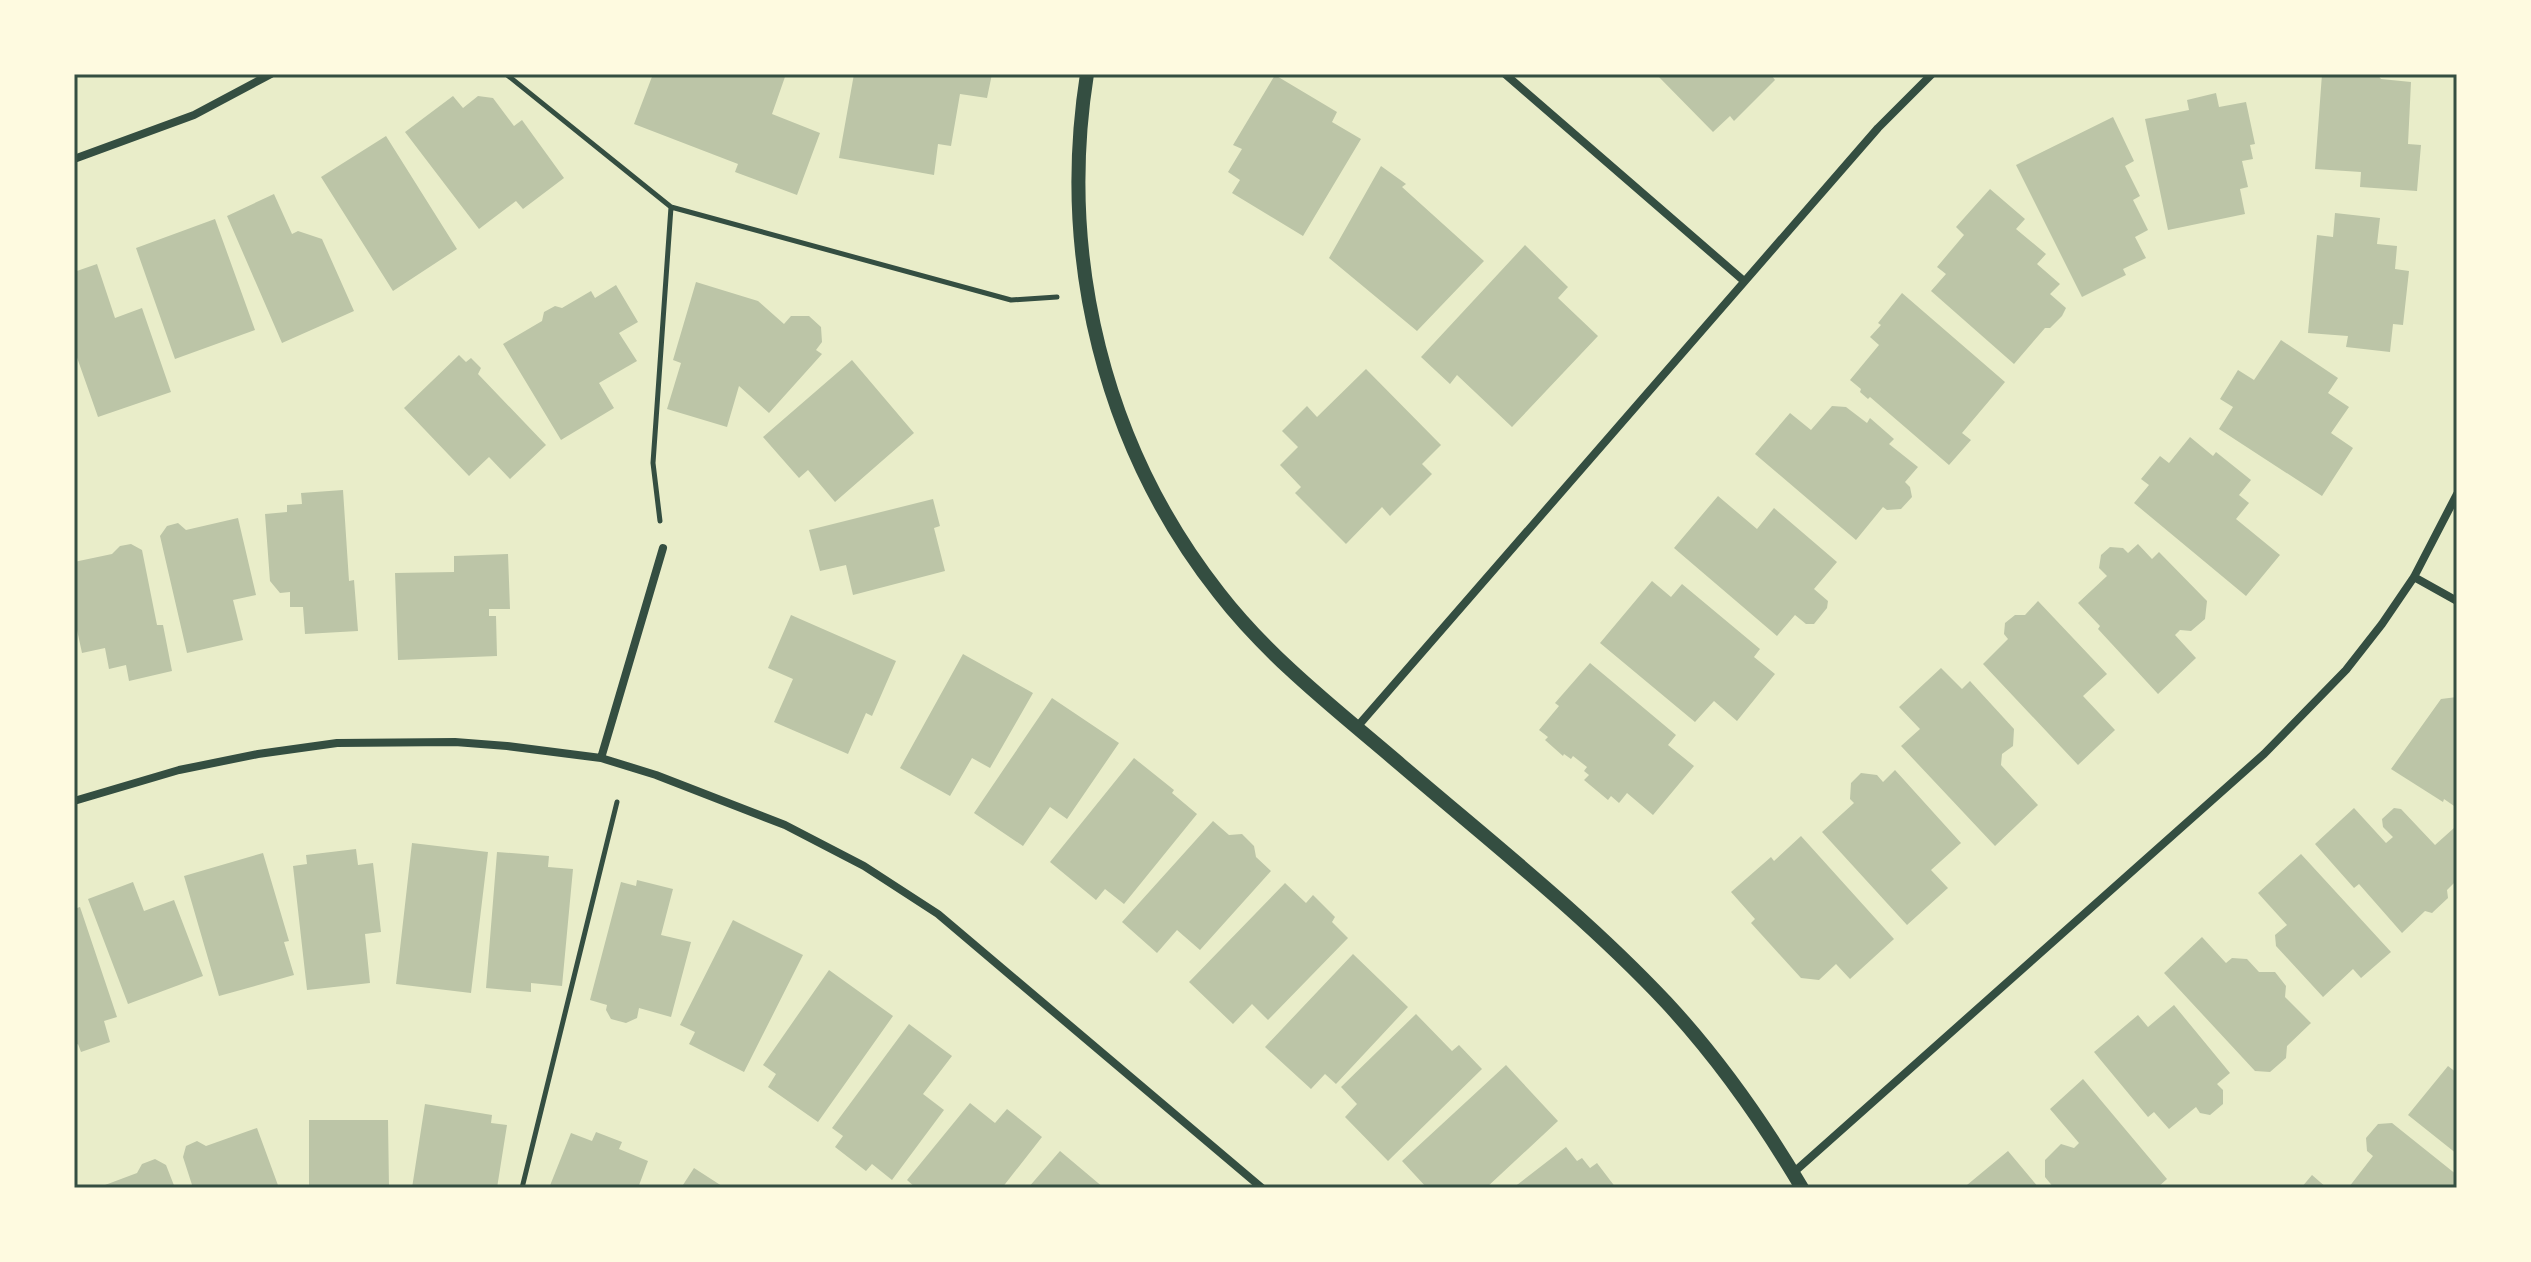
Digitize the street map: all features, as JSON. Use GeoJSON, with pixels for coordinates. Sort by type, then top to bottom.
{"type":"FeatureCollection","features":[{"type":"Feature","properties":{"kind":"street"},"geometry":{"type":"LineString","coordinates":[[74,159],[194,115],[271,74]]}},
{"type":"Feature","properties":{"kind":"street"},"geometry":{"type":"LineString","coordinates":[[1087,74],[1078,143],[1077,190],[1087,296],[1101,357],[1125,428],[1158,497],[1189,551],[1218,593],[1267,647],[1570,911],[1668,1004],[1721,1068],[1802,1188]]}},
{"type":"Feature","properties":{"kind":"street"},"geometry":{"type":"LineString","coordinates":[[1505,74],[1744,281]]}},
{"type":"Feature","properties":{"kind":"street"},"geometry":{"type":"LineString","coordinates":[[1357,727],[1878,128],[1932,74]]}},
{"type":"Feature","properties":{"kind":"street"},"geometry":{"type":"LineString","coordinates":[[1793,1173],[2264,754],[2346,670],[2382,624],[2414,577],[2457,494]]}},
{"type":"Feature","properties":{"kind":"street"},"geometry":{"type":"LineString","coordinates":[[601,758],[663,548]]}},
{"type":"Feature","properties":{"kind":"street"},"geometry":{"type":"LineString","coordinates":[[2414,577],[2457,601]]}},
{"type":"Feature","properties":{"kind":"street"},"geometry":{"type":"LineString","coordinates":[[74,801],[179,770],[258,754],[337,743],[455,742],[601,758],[740,806],[785,825],[864,866],[938,914],[1262,1188]]}},
{"type":"Feature","properties":{"kind":"path"},"geometry":{"type":"LineString","coordinates":[[506,74],[671,207],[1011,300],[1087,296]]}},
{"type":"Feature","properties":{"kind":"path"},"geometry":{"type":"LineString","coordinates":[[663,548],[653,463],[671,207]]}},
{"type":"Feature","properties":{"kind":"path"},"geometry":{"type":"LineString","coordinates":[[522,1188],[617,802]]}},
{"type":"Feature","properties":{"kind":"building"},"geometry":{"type":"Polygon","coordinates":[[[653,74],[786,74],[772,114],[820,133],[797,195],[735,172],[738,164],[634,124],[653,74]]]}},
{"type":"Feature","properties":{"kind":"building"},"geometry":{"type":"Polygon","coordinates":[[[854,74],[992,74],[987,98],[960,94],[951,146],[938,144],[934,175],[839,158],[854,74]]]}},
{"type":"Feature","properties":{"kind":"building"},"geometry":{"type":"Polygon","coordinates":[[[1656,74],[1774,74],[1775,80],[1734,121],[1730,116],[1713,132],[1656,74]]]}},
{"type":"Feature","properties":{"kind":"building"},"geometry":{"type":"Polygon","coordinates":[[[2322,74],[2377,74],[2381,79],[2411,82],[2408,144],[2421,145],[2417,191],[2360,187],[2361,172],[2315,169],[2322,74]]]}},
{"type":"Feature","properties":{"kind":"building"},"geometry":{"type":"Polygon","coordinates":[[[1275,75],[1337,112],[1332,122],[1361,139],[1303,236],[1232,193],[1240,180],[1228,172],[1242,149],[1233,145],[1275,75]]]}},
{"type":"Feature","properties":{"kind":"building"},"geometry":{"type":"Polygon","coordinates":[[[2216,93],[2219,107],[2246,102],[2255,144],[2250,145],[2253,159],[2242,161],[2248,187],[2240,189],[2245,214],[2168,230],[2145,119],[2189,110],[2187,100],[2216,93]]]}},
{"type":"Feature","properties":{"kind":"building"},"geometry":{"type":"Polygon","coordinates":[[[453,96],[463,108],[478,96],[493,98],[514,126],[522,120],[564,178],[523,209],[516,201],[479,229],[405,132],[453,96]]]}},
{"type":"Feature","properties":{"kind":"building"},"geometry":{"type":"Polygon","coordinates":[[[2113,117],[2134,161],[2125,166],[2140,196],[2133,200],[2148,230],[2135,237],[2146,258],[2123,269],[2126,275],[2082,297],[2016,165],[2113,117]]]}},
{"type":"Feature","properties":{"kind":"building"},"geometry":{"type":"Polygon","coordinates":[[[386,136],[457,249],[393,291],[321,177],[386,136]]]}},
{"type":"Feature","properties":{"kind":"building"},"geometry":{"type":"Polygon","coordinates":[[[1381,166],[1406,184],[1402,187],[1484,261],[1417,331],[1329,258],[1381,166]]]}},
{"type":"Feature","properties":{"kind":"building"},"geometry":{"type":"Polygon","coordinates":[[[1990,189],[2025,219],[2016,229],[2046,254],[2037,264],[2060,284],[2050,294],[2066,308],[2062,316],[2050,328],[2045,328],[2014,364],[1931,291],[1946,274],[1937,267],[1964,235],[1956,227],[1990,189]]]}},
{"type":"Feature","properties":{"kind":"building"},"geometry":{"type":"Polygon","coordinates":[[[274,194],[292,234],[298,231],[322,239],[354,311],[282,343],[227,216],[274,194]]]}},
{"type":"Feature","properties":{"kind":"building"},"geometry":{"type":"Polygon","coordinates":[[[2335,213],[2380,218],[2377,244],[2397,246],[2395,269],[2409,271],[2403,325],[2393,324],[2390,352],[2346,347],[2348,336],[2308,333],[2317,235],[2333,237],[2335,213]]]}},
{"type":"Feature","properties":{"kind":"building"},"geometry":{"type":"Polygon","coordinates":[[[215,219],[255,330],[175,359],[136,248],[215,219]]]}},
{"type":"Feature","properties":{"kind":"building"},"geometry":{"type":"Polygon","coordinates":[[[1525,245],[1568,287],[1558,298],[1598,336],[1512,427],[1457,375],[1450,384],[1421,357],[1525,245]]]}},
{"type":"Feature","properties":{"kind":"building"},"geometry":{"type":"Polygon","coordinates":[[[97,264],[115,318],[142,308],[171,392],[98,417],[74,349],[74,272],[97,264]]]}},
{"type":"Feature","properties":{"kind":"building"},"geometry":{"type":"Polygon","coordinates":[[[696,282],[758,301],[784,324],[791,316],[809,316],[821,327],[822,342],[816,350],[822,354],[769,413],[739,386],[727,427],[667,409],[681,363],[673,360],[696,282]]]}},
{"type":"Feature","properties":{"kind":"building"},"geometry":{"type":"Polygon","coordinates":[[[616,285],[638,322],[619,333],[637,361],[599,383],[614,408],[561,440],[503,344],[542,321],[544,312],[555,306],[562,308],[591,291],[595,298],[616,285]]]}},
{"type":"Feature","properties":{"kind":"building"},"geometry":{"type":"Polygon","coordinates":[[[1902,293],[2005,382],[1962,433],[1971,440],[1949,465],[1870,397],[1868,399],[1850,380],[1879,345],[1870,337],[1902,293]]]}},
{"type":"Feature","properties":{"kind":"building"},"geometry":{"type":"Polygon","coordinates":[[[2281,340],[2338,378],[2328,393],[2349,407],[2331,433],[2353,448],[2322,496],[2219,429],[2233,407],[2220,399],[2238,370],[2254,380],[2281,340]]]}},
{"type":"Feature","properties":{"kind":"building"},"geometry":{"type":"Polygon","coordinates":[[[459,355],[466,362],[471,358],[481,368],[478,374],[546,445],[510,479],[489,457],[469,476],[404,408],[459,355]]]}},
{"type":"Feature","properties":{"kind":"building"},"geometry":{"type":"Polygon","coordinates":[[[852,360],[914,433],[835,502],[808,470],[799,478],[763,437],[852,360]]]}},
{"type":"Feature","properties":{"kind":"building"},"geometry":{"type":"Polygon","coordinates":[[[1366,369],[1441,445],[1422,464],[1432,474],[1390,516],[1382,507],[1346,544],[1295,493],[1301,487],[1280,465],[1298,447],[1282,431],[1307,406],[1317,417],[1366,369]]]}},
{"type":"Feature","properties":{"kind":"building"},"geometry":{"type":"Polygon","coordinates":[[[1832,406],[1846,407],[1867,423],[1870,418],[1894,439],[1889,444],[1918,467],[1905,482],[1910,487],[1912,497],[1901,509],[1887,510],[1883,507],[1856,540],[1755,454],[1790,413],[1811,430],[1832,406]]]}},
{"type":"Feature","properties":{"kind":"building"},"geometry":{"type":"Polygon","coordinates":[[[2190,437],[2213,456],[2216,452],[2251,480],[2239,495],[2249,503],[2236,519],[2280,555],[2246,596],[2134,503],[2149,485],[2141,479],[2160,456],[2169,463],[2190,437]]]}},
{"type":"Feature","properties":{"kind":"building"},"geometry":{"type":"Polygon","coordinates":[[[343,490],[349,581],[354,580],[358,631],[305,634],[303,607],[290,607],[290,592],[280,593],[270,581],[265,514],[287,512],[287,505],[302,504],[301,493],[343,490]]]}},
{"type":"Feature","properties":{"kind":"building"},"geometry":{"type":"Polygon","coordinates":[[[1718,496],[1757,529],[1774,508],[1837,562],[1814,589],[1828,601],[1827,608],[1814,624],[1806,624],[1795,615],[1777,636],[1674,548],[1718,496]]]}},
{"type":"Feature","properties":{"kind":"building"},"geometry":{"type":"Polygon","coordinates":[[[933,499],[940,526],[934,528],[945,571],[853,595],[846,565],[820,571],[809,530],[933,499]]]}},
{"type":"Feature","properties":{"kind":"building"},"geometry":{"type":"Polygon","coordinates":[[[238,518],[256,595],[233,600],[243,640],[187,653],[160,536],[167,526],[178,523],[186,530],[238,518]]]}},
{"type":"Feature","properties":{"kind":"building"},"geometry":{"type":"Polygon","coordinates":[[[131,544],[142,550],[157,625],[163,625],[172,671],[129,681],[126,665],[109,669],[105,648],[82,653],[74,616],[74,562],[112,554],[120,546],[131,544]]]}},
{"type":"Feature","properties":{"kind":"building"},"geometry":{"type":"Polygon","coordinates":[[[2138,544],[2152,559],[2159,552],[2207,601],[2205,619],[2191,631],[2180,630],[2175,635],[2196,658],[2158,694],[2078,603],[2107,576],[2099,568],[2101,555],[2110,547],[2123,548],[2128,553],[2138,544]]]}},
{"type":"Feature","properties":{"kind":"building"},"geometry":{"type":"Polygon","coordinates":[[[508,554],[510,609],[489,609],[489,616],[496,616],[497,656],[398,660],[395,573],[454,572],[454,556],[508,554]]]}},
{"type":"Feature","properties":{"kind":"building"},"geometry":{"type":"Polygon","coordinates":[[[1652,581],[1671,597],[1682,584],[1760,649],[1754,657],[1775,674],[1737,721],[1714,701],[1695,722],[1600,643],[1652,581]]]}},
{"type":"Feature","properties":{"kind":"building"},"geometry":{"type":"Polygon","coordinates":[[[2038,601],[2107,674],[2083,696],[2115,730],[2078,765],[1983,664],[2008,639],[2004,634],[2005,623],[2015,615],[2025,615],[2038,601]]]}},
{"type":"Feature","properties":{"kind":"building"},"geometry":{"type":"Polygon","coordinates":[[[791,615],[896,661],[872,716],[866,713],[848,754],[774,722],[793,679],[768,668],[791,615]]]}},
{"type":"Feature","properties":{"kind":"building"},"geometry":{"type":"Polygon","coordinates":[[[963,654],[1033,693],[990,768],[972,758],[950,796],[900,768],[963,654]]]}},
{"type":"Feature","properties":{"kind":"building"},"geometry":{"type":"Polygon","coordinates":[[[1590,663],[1676,735],[1668,745],[1694,766],[1653,815],[1627,793],[1619,803],[1611,796],[1608,800],[1584,780],[1589,775],[1584,771],[1587,767],[1573,756],[1571,759],[1563,756],[1539,730],[1559,706],[1555,703],[1590,663]]]}},
{"type":"Feature","properties":{"kind":"building"},"geometry":{"type":"Polygon","coordinates":[[[1941,668],[1962,689],[1970,681],[2014,729],[2013,746],[2002,754],[2001,765],[2038,805],[1995,846],[1901,746],[1920,729],[1899,707],[1941,668]]]}},
{"type":"Feature","properties":{"kind":"building"},"geometry":{"type":"Polygon","coordinates":[[[2457,697],[2457,808],[2391,769],[2441,699],[2457,697]]]}},
{"type":"Feature","properties":{"kind":"building"},"geometry":{"type":"Polygon","coordinates":[[[1052,698],[1119,743],[1067,819],[1050,807],[1023,846],[974,813],[1052,698]]]}},
{"type":"Feature","properties":{"kind":"building"},"geometry":{"type":"Polygon","coordinates":[[[1134,758],[1174,790],[1172,793],[1197,814],[1124,904],[1105,889],[1096,900],[1050,862],[1134,758]]]}},
{"type":"Feature","properties":{"kind":"building"},"geometry":{"type":"Polygon","coordinates":[[[1895,770],[1961,843],[1931,870],[1948,888],[1907,925],[1822,832],[1854,803],[1850,799],[1851,783],[1861,773],[1877,775],[1883,782],[1895,770]]]}},
{"type":"Feature","properties":{"kind":"building"},"geometry":{"type":"Polygon","coordinates":[[[2354,808],[2386,843],[2393,837],[2383,827],[2382,819],[2394,808],[2401,809],[2435,845],[2454,828],[2457,831],[2457,880],[2447,890],[2448,898],[2432,913],[2425,911],[2402,933],[2359,884],[2354,888],[2315,844],[2354,808]]]}},
{"type":"Feature","properties":{"kind":"building"},"geometry":{"type":"Polygon","coordinates":[[[1213,821],[1229,835],[1242,834],[1254,846],[1256,857],[1271,871],[1200,950],[1177,930],[1157,953],[1122,922],[1213,821]]]}},
{"type":"Feature","properties":{"kind":"building"},"geometry":{"type":"Polygon","coordinates":[[[1801,836],[1894,939],[1850,979],[1836,964],[1819,980],[1801,978],[1751,923],[1755,919],[1731,892],[1771,857],[1774,861],[1801,836]]]}},
{"type":"Feature","properties":{"kind":"building"},"geometry":{"type":"Polygon","coordinates":[[[412,843],[488,852],[471,993],[396,984],[412,843]]]}},
{"type":"Feature","properties":{"kind":"building"},"geometry":{"type":"Polygon","coordinates":[[[356,849],[358,865],[373,863],[381,932],[365,934],[370,983],[307,990],[293,866],[307,864],[306,855],[356,849]]]}},
{"type":"Feature","properties":{"kind":"building"},"geometry":{"type":"Polygon","coordinates":[[[497,852],[549,856],[548,867],[573,869],[562,986],[531,983],[531,992],[486,988],[497,852]]]}},
{"type":"Feature","properties":{"kind":"building"},"geometry":{"type":"Polygon","coordinates":[[[263,853],[289,941],[284,942],[294,975],[219,996],[184,876],[263,853]]]}},
{"type":"Feature","properties":{"kind":"building"},"geometry":{"type":"Polygon","coordinates":[[[2301,854],[2391,952],[2361,978],[2353,969],[2323,997],[2276,946],[2275,935],[2287,925],[2258,893],[2301,854]]]}},
{"type":"Feature","properties":{"kind":"building"},"geometry":{"type":"Polygon","coordinates":[[[637,880],[673,889],[661,935],[691,942],[671,1017],[639,1008],[637,1018],[626,1023],[611,1019],[607,1005],[590,1000],[621,882],[636,886],[637,880]]]}},
{"type":"Feature","properties":{"kind":"building"},"geometry":{"type":"Polygon","coordinates":[[[133,882],[144,911],[174,900],[203,976],[128,1004],[88,899],[133,882]]]}},
{"type":"Feature","properties":{"kind":"building"},"geometry":{"type":"Polygon","coordinates":[[[1285,883],[1306,903],[1313,895],[1335,917],[1332,922],[1348,938],[1268,1020],[1252,1004],[1233,1024],[1189,982],[1285,883]]]}},
{"type":"Feature","properties":{"kind":"building"},"geometry":{"type":"Polygon","coordinates":[[[80,907],[117,1017],[104,1021],[110,1042],[81,1052],[78,1044],[74,1046],[74,909],[80,907]]]}},
{"type":"Feature","properties":{"kind":"building"},"geometry":{"type":"Polygon","coordinates":[[[733,920],[803,955],[744,1072],[689,1044],[695,1032],[680,1025],[733,920]]]}},
{"type":"Feature","properties":{"kind":"building"},"geometry":{"type":"Polygon","coordinates":[[[2202,937],[2226,963],[2232,958],[2247,959],[2259,972],[2275,972],[2286,986],[2285,997],[2311,1023],[2287,1046],[2286,1058],[2270,1072],[2255,1071],[2164,973],[2202,937]]]}},
{"type":"Feature","properties":{"kind":"building"},"geometry":{"type":"Polygon","coordinates":[[[1353,954],[1408,1007],[1336,1084],[1325,1074],[1311,1089],[1265,1047],[1353,954]]]}},
{"type":"Feature","properties":{"kind":"building"},"geometry":{"type":"Polygon","coordinates":[[[829,970],[893,1016],[818,1122],[768,1087],[776,1074],[763,1065],[829,970]]]}},
{"type":"Feature","properties":{"kind":"building"},"geometry":{"type":"Polygon","coordinates":[[[2174,1005],[2230,1073],[2217,1084],[2223,1090],[2223,1104],[2210,1115],[2200,1113],[2196,1107],[2169,1129],[2154,1112],[2148,1117],[2094,1052],[2138,1015],[2148,1027],[2174,1005]]]}},
{"type":"Feature","properties":{"kind":"building"},"geometry":{"type":"Polygon","coordinates":[[[1416,1014],[1452,1051],[1459,1045],[1482,1069],[1388,1161],[1345,1117],[1357,1104],[1341,1087],[1416,1014]]]}},
{"type":"Feature","properties":{"kind":"building"},"geometry":{"type":"Polygon","coordinates":[[[909,1024],[952,1056],[923,1094],[944,1110],[892,1180],[872,1164],[866,1171],[835,1147],[843,1136],[832,1128],[909,1024]]]}},
{"type":"Feature","properties":{"kind":"building"},"geometry":{"type":"Polygon","coordinates":[[[1506,1065],[1558,1121],[1486,1188],[1427,1188],[1402,1161],[1506,1065]]]}},
{"type":"Feature","properties":{"kind":"building"},"geometry":{"type":"Polygon","coordinates":[[[2448,1066],[2457,1073],[2457,1154],[2408,1115],[2448,1066]]]}},
{"type":"Feature","properties":{"kind":"building"},"geometry":{"type":"Polygon","coordinates":[[[2083,1079],[2167,1179],[2157,1188],[2054,1188],[2045,1177],[2045,1160],[2061,1144],[2074,1148],[2079,1143],[2050,1109],[2083,1079]]]}},
{"type":"Feature","properties":{"kind":"building"},"geometry":{"type":"Polygon","coordinates":[[[970,1103],[995,1123],[1007,1109],[1042,1137],[1002,1188],[916,1188],[907,1180],[970,1103]]]}},
{"type":"Feature","properties":{"kind":"building"},"geometry":{"type":"Polygon","coordinates":[[[425,1104],[492,1115],[491,1123],[507,1125],[497,1188],[412,1188],[425,1104]]]}},
{"type":"Feature","properties":{"kind":"building"},"geometry":{"type":"Polygon","coordinates":[[[309,1120],[388,1120],[389,1188],[309,1188],[309,1120]]]}},
{"type":"Feature","properties":{"kind":"building"},"geometry":{"type":"Polygon","coordinates":[[[2392,1123],[2457,1175],[2457,1188],[2349,1187],[2373,1156],[2367,1151],[2366,1138],[2378,1124],[2392,1123]]]}},
{"type":"Feature","properties":{"kind":"building"},"geometry":{"type":"Polygon","coordinates":[[[257,1128],[279,1188],[193,1188],[183,1157],[186,1146],[197,1141],[206,1146],[257,1128]]]}},
{"type":"Feature","properties":{"kind":"building"},"geometry":{"type":"Polygon","coordinates":[[[596,1132],[622,1142],[619,1149],[648,1161],[638,1188],[549,1188],[571,1133],[592,1141],[596,1132]]]}},
{"type":"Feature","properties":{"kind":"building"},"geometry":{"type":"Polygon","coordinates":[[[1566,1147],[1577,1161],[1582,1158],[1590,1168],[1597,1163],[1616,1188],[1513,1188],[1566,1147]]]}},
{"type":"Feature","properties":{"kind":"building"},"geometry":{"type":"Polygon","coordinates":[[[1060,1151],[1104,1188],[1028,1188],[1060,1151]]]}},
{"type":"Feature","properties":{"kind":"building"},"geometry":{"type":"Polygon","coordinates":[[[2008,1151],[2039,1188],[1970,1188],[1967,1185],[2008,1151]]]}},
{"type":"Feature","properties":{"kind":"building"},"geometry":{"type":"Polygon","coordinates":[[[155,1159],[166,1165],[175,1188],[97,1188],[137,1173],[142,1164],[155,1159]]]}},
{"type":"Feature","properties":{"kind":"building"},"geometry":{"type":"Polygon","coordinates":[[[694,1168],[725,1188],[681,1188],[694,1168]]]}},
{"type":"Feature","properties":{"kind":"building"},"geometry":{"type":"Polygon","coordinates":[[[2312,1175],[2327,1188],[2301,1188],[2312,1175]]]}}]}
